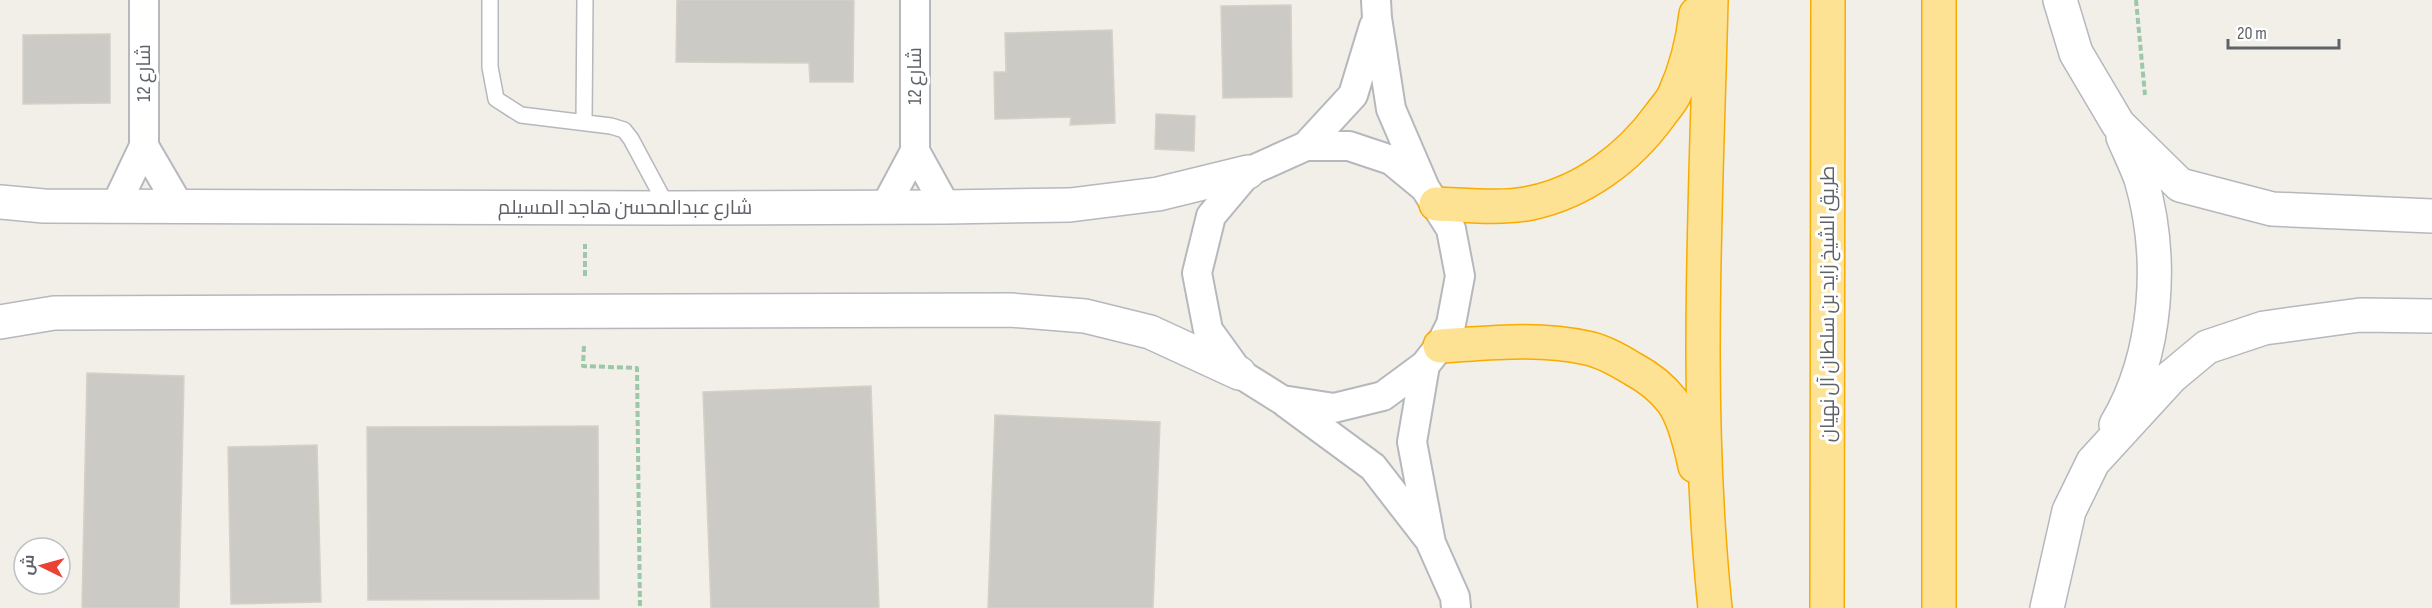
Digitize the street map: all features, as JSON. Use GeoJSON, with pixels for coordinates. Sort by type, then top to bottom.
{"type":"FeatureCollection","features":[{"type":"Feature","properties":{"kind":"highway"},"geometry":{"type":"LineString","coordinates":[[1430,196],[1496,205],[1530,203],[1571,191],[1610,167],[1644,137],[1675,94],[1694,35],[1698,0]]}},
{"type":"Feature","properties":{"kind":"highway"},"geometry":{"type":"LineString","coordinates":[[1711,0],[1705,196],[1704,360],[1708,535],[1715,608]]}},
{"type":"Feature","properties":{"kind":"highway","name":"طريق الشيخ زايد بن سلطان آل نهيان"},"geometry":{"type":"LineString","coordinates":[[1827,608],[1828,0]]}},
{"type":"Feature","properties":{"kind":"highway"},"geometry":{"type":"LineString","coordinates":[[1939,608],[1940,0]]}},
{"type":"Feature","properties":{"kind":"highway"},"geometry":{"type":"LineString","coordinates":[[1432,356],[1499,342],[1548,342],[1589,348],[1649,378],[1673,402],[1690,442],[1708,535]]}},
{"type":"Feature","properties":{"kind":"street","name":"شارع 12"},"geometry":{"type":"LineString","coordinates":[[116,206],[144,146],[144,0]]}},
{"type":"Feature","properties":{"kind":"street","name":"شارع 12"},"geometry":{"type":"LineString","coordinates":[[885,207],[915,151],[915,0]]}},
{"type":"Feature","properties":{"kind":"street"},"geometry":{"type":"LineString","coordinates":[[2047,608],[2069,511],[2093,462],[2124,412],[2144,356],[2154,297],[2153,237],[2141,179],[2118,124],[2076,52],[2060,0]]}},
{"type":"Feature","properties":{"kind":"street"},"geometry":{"type":"LineString","coordinates":[[1376,9],[1391,109],[1430,196],[1451,229],[1460,276],[1450,324],[1432,356],[1412,442],[1431,543],[1455,597],[1456,608]]}},
{"type":"Feature","properties":{"kind":"street"},"geometry":{"type":"LineString","coordinates":[[1239,373],[1208,330],[1197,273],[1211,216],[1248,172],[1306,146],[1353,95],[1376,9]]}},
{"type":"Feature","properties":{"kind":"street"},"geometry":{"type":"LineString","coordinates":[[2118,124],[2180,185],[2272,209],[2432,216]]}},
{"type":"Feature","properties":{"kind":"street"},"geometry":{"type":"LineString","coordinates":[[144,146],[179,206]]}},
{"type":"Feature","properties":{"kind":"street"},"geometry":{"type":"LineString","coordinates":[[1306,146],[1349,146],[1391,160],[1430,196]]}},
{"type":"Feature","properties":{"kind":"street","name":"شارع 12"},"geometry":{"type":"LineString","coordinates":[[915,151],[946,207]]}},
{"type":"Feature","properties":{"kind":"street","name":"شارع عبدالمحسن هاجد المسيلم"},"geometry":{"type":"LineString","coordinates":[[0,202],[44,206],[586,208],[1070,205],[1147,196],[1248,172]]}},
{"type":"Feature","properties":{"kind":"street"},"geometry":{"type":"LineString","coordinates":[[0,322],[54,313],[1010,310],[1085,316],[1150,332],[1239,373],[1282,400],[1373,467],[1431,543]]}},
{"type":"Feature","properties":{"kind":"street"},"geometry":{"type":"LineString","coordinates":[[2093,462],[2171,377],[2207,347],[2264,328],[2306,322],[2360,315],[2432,316]]}},
{"type":"Feature","properties":{"kind":"street"},"geometry":{"type":"LineString","coordinates":[[1282,400],[1334,408],[1383,396],[1432,356]]}},
{"type":"Feature","properties":{"kind":"lane"},"geometry":{"type":"LineString","coordinates":[[490,0],[490,67],[496,99],[521,115],[584,122],[624,130],[668,208]]}},
{"type":"Feature","properties":{"kind":"lane"},"geometry":{"type":"LineString","coordinates":[[584,122],[585,0]]}},
{"type":"Feature","properties":{"kind":"path"},"geometry":{"type":"LineString","coordinates":[[2136,0],[2145,100]]}},
{"type":"Feature","properties":{"kind":"path"},"geometry":{"type":"LineString","coordinates":[[586,208],[583,366],[638,368],[640,608]]}},
{"type":"Feature","properties":{"kind":"building"},"geometry":{"type":"Polygon","coordinates":[[[677,0],[854,0],[853,82],[810,82],[809,63],[676,62],[677,0]]]}},
{"type":"Feature","properties":{"kind":"building"},"geometry":{"type":"Polygon","coordinates":[[[1291,5],[1292,97],[1223,98],[1221,6],[1291,5]]]}},
{"type":"Feature","properties":{"kind":"building"},"geometry":{"type":"Polygon","coordinates":[[[1112,30],[1115,123],[1070,125],[1071,117],[995,119],[994,72],[1006,72],[1005,33],[1112,30]]]}},
{"type":"Feature","properties":{"kind":"building"},"geometry":{"type":"Polygon","coordinates":[[[110,34],[110,103],[23,104],[23,35],[110,34]]]}},
{"type":"Feature","properties":{"kind":"building"},"geometry":{"type":"Polygon","coordinates":[[[1156,114],[1195,116],[1194,151],[1155,149],[1156,114]]]}},
{"type":"Feature","properties":{"kind":"building"},"geometry":{"type":"Polygon","coordinates":[[[87,373],[184,376],[179,608],[82,608],[87,373]]]}},
{"type":"Feature","properties":{"kind":"building"},"geometry":{"type":"Polygon","coordinates":[[[871,386],[879,608],[711,608],[703,392],[871,386]]]}},
{"type":"Feature","properties":{"kind":"building"},"geometry":{"type":"Polygon","coordinates":[[[995,415],[1160,422],[1153,608],[988,608],[995,415]]]}},
{"type":"Feature","properties":{"kind":"building"},"geometry":{"type":"Polygon","coordinates":[[[598,426],[599,599],[368,600],[367,427],[598,426]]]}},
{"type":"Feature","properties":{"kind":"building"},"geometry":{"type":"Polygon","coordinates":[[[317,445],[321,602],[231,604],[228,447],[317,445]]]}}]}
